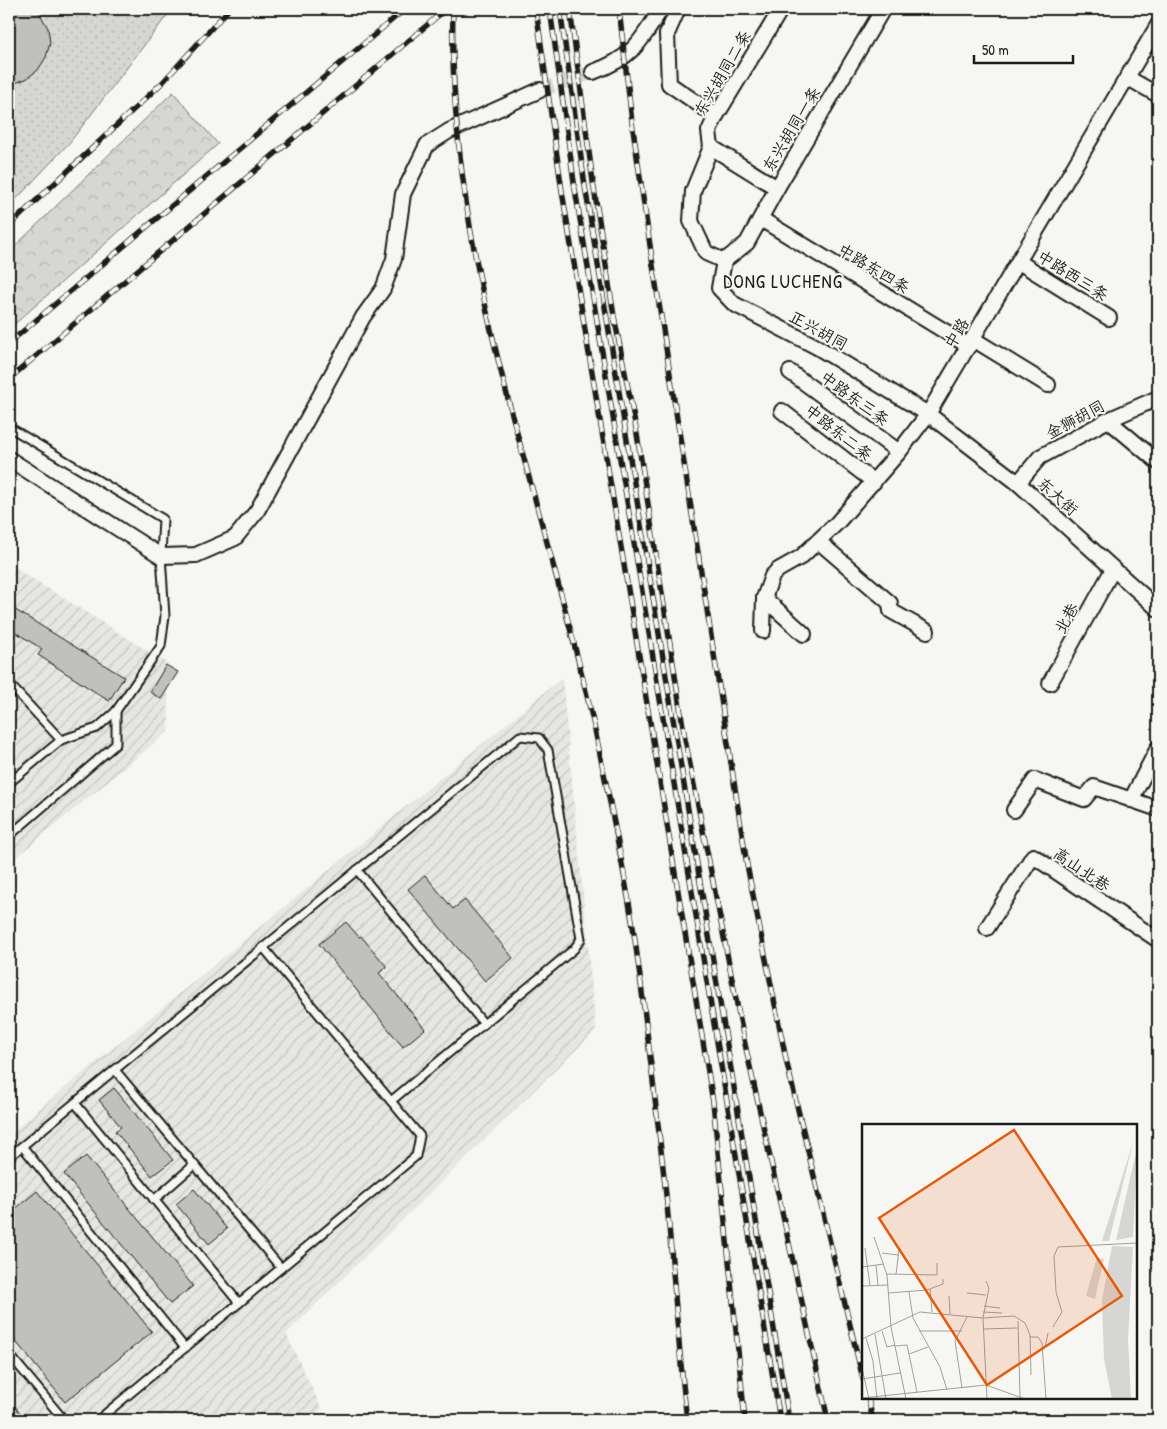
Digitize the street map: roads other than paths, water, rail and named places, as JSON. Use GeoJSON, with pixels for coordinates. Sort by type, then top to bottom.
{"type":"FeatureCollection","features":[{"type":"Feature","properties":{"kind":"street"},"geometry":{"type":"LineString","coordinates":[[593,72],[617,63],[641,40],[661,9]]}},
{"type":"Feature","properties":{"kind":"street"},"geometry":{"type":"LineString","coordinates":[[678,9],[667,34],[669,84],[716,116]]}},
{"type":"Feature","properties":{"kind":"street","name":"东兴胡同二条"},"geometry":{"type":"LineString","coordinates":[[724,261],[706,253],[690,221],[693,191],[710,147],[709,131],[716,116],[781,9]]}},
{"type":"Feature","properties":{"kind":"street","name":"东兴胡同一条"},"geometry":{"type":"LineString","coordinates":[[724,261],[747,243],[777,188],[883,9]]}},
{"type":"Feature","properties":{"kind":"street","name":"中路"},"geometry":{"type":"LineString","coordinates":[[763,631],[764,598],[772,576],[801,557],[837,523],[900,452],[928,414],[1158,25]]}},
{"type":"Feature","properties":{"kind":"street"},"geometry":{"type":"LineString","coordinates":[[1128,78],[1158,95]]}},
{"type":"Feature","properties":{"kind":"street"},"geometry":{"type":"LineString","coordinates":[[9,459],[161,556],[196,555],[234,538],[257,510],[363,317],[383,289],[394,259],[403,194],[428,145],[449,131],[540,90]]}},
{"type":"Feature","properties":{"kind":"street"},"geometry":{"type":"LineString","coordinates":[[710,147],[777,188]]}},
{"type":"Feature","properties":{"kind":"street","name":"中路东四条"},"geometry":{"type":"LineString","coordinates":[[761,219],[971,343],[1048,385]]}},
{"type":"Feature","properties":{"kind":"street","name":"正兴胡同"},"geometry":{"type":"LineString","coordinates":[[724,261],[719,288],[734,304],[817,347],[928,414]]}},
{"type":"Feature","properties":{"kind":"street","name":"中路西三条"},"geometry":{"type":"LineString","coordinates":[[1019,262],[1109,318]]}},
{"type":"Feature","properties":{"kind":"street","name":"中路东三条"},"geometry":{"type":"LineString","coordinates":[[790,372],[900,452]]}},
{"type":"Feature","properties":{"kind":"street","name":"金狮胡同"},"geometry":{"type":"LineString","coordinates":[[1018,483],[1040,458],[1108,420],[1158,398]]}},
{"type":"Feature","properties":{"kind":"street","name":"中路东二条"},"geometry":{"type":"LineString","coordinates":[[782,411],[874,482]]}},
{"type":"Feature","properties":{"kind":"street","name":"东大街"},"geometry":{"type":"LineString","coordinates":[[928,414],[1018,483],[1158,610]]}},
{"type":"Feature","properties":{"kind":"street"},"geometry":{"type":"LineString","coordinates":[[1108,420],[1158,462]]}},
{"type":"Feature","properties":{"kind":"street"},"geometry":{"type":"LineString","coordinates":[[818,541],[890,603],[891,611],[927,631]]}},
{"type":"Feature","properties":{"kind":"street","name":"北巷"},"geometry":{"type":"LineString","coordinates":[[1050,683],[1113,569]]}},
{"type":"Feature","properties":{"kind":"street"},"geometry":{"type":"LineString","coordinates":[[764,598],[804,634]]}},
{"type":"Feature","properties":{"kind":"street"},"geometry":{"type":"LineString","coordinates":[[1131,800],[1158,748]]}},
{"type":"Feature","properties":{"kind":"street"},"geometry":{"type":"LineString","coordinates":[[1014,810],[1035,780],[1084,799],[1094,787],[1158,810]]}},
{"type":"Feature","properties":{"kind":"street","name":"高山北巷"},"geometry":{"type":"LineString","coordinates":[[987,928],[1032,856],[1158,940]]}},
{"type":"Feature","properties":{"kind":"lane"},"geometry":{"type":"LineString","coordinates":[[9,427],[163,519],[161,556],[165,616],[161,646],[116,711],[97,728],[61,740],[9,783]]}},
{"type":"Feature","properties":{"kind":"lane"},"geometry":{"type":"LineString","coordinates":[[9,687],[12,687],[61,740]]}},
{"type":"Feature","properties":{"kind":"lane"},"geometry":{"type":"LineString","coordinates":[[9,836],[116,744],[116,711]]}},
{"type":"Feature","properties":{"kind":"lane"},"geometry":{"type":"LineString","coordinates":[[9,1157],[520,736],[539,738],[548,750],[581,939],[574,949],[391,1101]]}},
{"type":"Feature","properties":{"kind":"lane"},"geometry":{"type":"LineString","coordinates":[[357,870],[484,1024]]}},
{"type":"Feature","properties":{"kind":"lane"},"geometry":{"type":"LineString","coordinates":[[98,1420],[416,1156],[420,1136],[263,947]]}},
{"type":"Feature","properties":{"kind":"lane"},"geometry":{"type":"LineString","coordinates":[[115,1070],[281,1268]]}},
{"type":"Feature","properties":{"kind":"lane"},"geometry":{"type":"LineString","coordinates":[[75,1103],[239,1303]]}},
{"type":"Feature","properties":{"kind":"lane"},"geometry":{"type":"LineString","coordinates":[[22,1146],[185,1348]]}},
{"type":"Feature","properties":{"kind":"lane"},"geometry":{"type":"LineString","coordinates":[[154,1200],[194,1164]]}},
{"type":"Feature","properties":{"kind":"lane"},"geometry":{"type":"LineString","coordinates":[[9,1354],[64,1420]]}},
{"type":"Feature","properties":{"kind":"tunnel"},"geometry":{"type":"LineString","coordinates":[[540,90],[593,72]]}},
{"type":"Feature","properties":{"kind":"railway"},"geometry":{"type":"LineString","coordinates":[[9,226],[163,82],[229,9]]}},
{"type":"Feature","properties":{"kind":"railway"},"geometry":{"type":"LineString","coordinates":[[9,343],[405,9]]}},
{"type":"Feature","properties":{"kind":"railway"},"geometry":{"type":"LineString","coordinates":[[9,379],[446,9]]}},
{"type":"Feature","properties":{"kind":"railway"},"geometry":{"type":"LineString","coordinates":[[453,9],[455,103],[465,195],[481,285],[502,375],[574,644],[596,735],[631,914],[647,1028],[664,1176],[687,1420]]}},
{"type":"Feature","properties":{"kind":"railway"},"geometry":{"type":"LineString","coordinates":[[536,9],[562,191],[713,1102],[745,1420]]}},
{"type":"Feature","properties":{"kind":"railway"},"geometry":{"type":"LineString","coordinates":[[550,9],[575,189],[780,1420]]}},
{"type":"Feature","properties":{"kind":"railway"},"geometry":{"type":"LineString","coordinates":[[560,9],[585,186],[789,1420]]}},
{"type":"Feature","properties":{"kind":"railway"},"geometry":{"type":"LineString","coordinates":[[570,9],[593,182],[614,316],[637,434],[685,739],[743,1035],[828,1420]]}},
{"type":"Feature","properties":{"kind":"railway"},"geometry":{"type":"LineString","coordinates":[[619,9],[632,122],[652,259],[747,865],[787,1064],[862,1375]]}},
{"type":"Feature","properties":{"kind":"railway"},"geometry":{"type":"LineString","coordinates":[[868,1399],[873,1420]]}},
{"type":"Feature","properties":{"kind":"district","name":"DONG LUCHENG"},"geometry":{"type":"Point","coordinates":[783,281]}}]}
